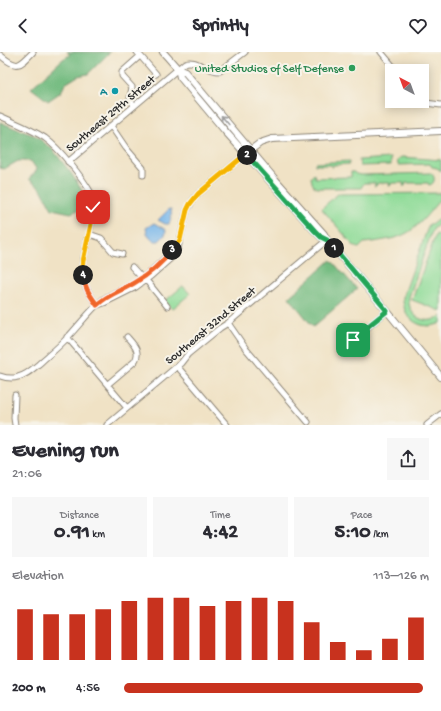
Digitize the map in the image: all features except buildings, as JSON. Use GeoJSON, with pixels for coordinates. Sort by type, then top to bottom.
{"type":"FeatureCollection","features":[{"type":"Feature","properties":{"kind":"main road"},"geometry":{"type":"LineString","coordinates":[[163,52],[178,69],[180,77],[248,152],[315,231],[327,240],[441,377]]}},
{"type":"Feature","properties":{"kind":"main road"},"geometry":{"type":"LineString","coordinates":[[248,152],[260,143],[272,139],[441,131]]}},
{"type":"Feature","properties":{"kind":"street"},"geometry":{"type":"LineString","coordinates":[[0,55],[9,63],[18,65],[25,61],[33,52]]}},
{"type":"Feature","properties":{"kind":"street","name":"Southeast 29th Street"},"geometry":{"type":"LineString","coordinates":[[68,162],[185,63],[190,61],[220,72],[245,52]]}},
{"type":"Feature","properties":{"kind":"street"},"geometry":{"type":"LineString","coordinates":[[381,52],[391,64]]}},
{"type":"Feature","properties":{"kind":"street"},"geometry":{"type":"LineString","coordinates":[[134,106],[130,98],[132,87],[122,76],[122,72],[139,54],[156,74]]}},
{"type":"Feature","properties":{"kind":"street"},"geometry":{"type":"LineString","coordinates":[[429,103],[441,105]]}},
{"type":"Feature","properties":{"kind":"street"},"geometry":{"type":"LineString","coordinates":[[0,116],[45,138],[68,162],[88,188],[93,198],[93,207],[82,266],[85,285],[89,294],[97,305]]}},
{"type":"Feature","properties":{"kind":"street"},"geometry":{"type":"LineString","coordinates":[[110,126],[143,168],[142,175]]}},
{"type":"Feature","properties":{"kind":"street"},"geometry":{"type":"LineString","coordinates":[[0,376],[8,378],[18,377],[31,370],[67,337],[97,305],[130,291],[165,264],[175,254],[178,248],[187,210],[193,200],[198,194],[248,152]]}},
{"type":"Feature","properties":{"kind":"street"},"geometry":{"type":"LineString","coordinates":[[89,234],[101,238],[113,252],[122,254]]}},
{"type":"Feature","properties":{"kind":"street","name":"Southeast 32nd Street"},"geometry":{"type":"LineString","coordinates":[[107,425],[183,361],[188,354],[228,323],[327,240]]}},
{"type":"Feature","properties":{"kind":"street"},"geometry":{"type":"LineString","coordinates":[[132,267],[167,306]]}},
{"type":"Feature","properties":{"kind":"street"},"geometry":{"type":"LineString","coordinates":[[352,348],[353,340],[356,336],[387,311]]}},
{"type":"Feature","properties":{"kind":"street"},"geometry":{"type":"LineString","coordinates":[[228,323],[246,349],[308,422]]}},
{"type":"Feature","properties":{"kind":"street"},"geometry":{"type":"LineString","coordinates":[[67,337],[127,408]]}},
{"type":"Feature","properties":{"kind":"street"},"geometry":{"type":"LineString","coordinates":[[108,384],[137,358],[138,352],[127,337]]}},
{"type":"Feature","properties":{"kind":"street"},"geometry":{"type":"LineString","coordinates":[[177,366],[227,425]]}},
{"type":"Feature","properties":{"kind":"street"},"geometry":{"type":"LineString","coordinates":[[15,395],[15,425]]}},
{"type":"Feature","properties":{"kind":"street"},"geometry":{"type":"LineString","coordinates":[[427,425],[441,414]]}},
{"type":"Feature","properties":{"kind":"green space"},"geometry":{"type":"Polygon","coordinates":[[[67,52],[110,52],[88,74],[78,76],[65,84],[61,92],[48,101],[31,88],[63,59],[70,55],[67,52]]]}},
{"type":"Feature","properties":{"kind":"green space"},"geometry":{"type":"Polygon","coordinates":[[[0,122],[36,136],[53,150],[71,173],[85,195],[85,207],[71,213],[52,209],[41,189],[29,179],[37,170],[31,161],[18,161],[4,169],[0,168],[0,122]]]}},
{"type":"Feature","properties":{"kind":"green space"},"geometry":{"type":"Polygon","coordinates":[[[402,157],[441,160],[441,171],[432,167],[430,164],[398,165],[398,160],[402,157]]]}},
{"type":"Feature","properties":{"kind":"green space"},"geometry":{"type":"Polygon","coordinates":[[[391,158],[391,165],[360,166],[359,160],[391,158]]]}},
{"type":"Feature","properties":{"kind":"green space"},"geometry":{"type":"Polygon","coordinates":[[[349,161],[349,164],[333,165],[332,168],[331,165],[315,165],[315,163],[349,161]]]}},
{"type":"Feature","properties":{"kind":"green space"},"geometry":{"type":"Polygon","coordinates":[[[351,172],[361,175],[431,173],[434,176],[434,180],[433,183],[429,185],[428,183],[406,183],[405,186],[403,186],[404,183],[392,183],[389,186],[390,183],[378,183],[374,186],[376,183],[364,183],[361,188],[317,188],[313,185],[311,177],[314,174],[315,178],[351,177],[351,172]]]}},
{"type":"Feature","properties":{"kind":"green space"},"geometry":{"type":"Polygon","coordinates":[[[441,193],[441,198],[429,213],[409,232],[395,238],[364,243],[359,248],[354,246],[322,209],[338,194],[441,193]]]}},
{"type":"Feature","properties":{"kind":"green space"},"geometry":{"type":"Polygon","coordinates":[[[441,217],[441,223],[434,228],[431,234],[409,297],[411,310],[418,318],[429,320],[441,316],[441,323],[426,326],[414,322],[409,317],[406,312],[403,297],[429,224],[441,217]]]}},
{"type":"Feature","properties":{"kind":"green space"},"geometry":{"type":"Polygon","coordinates":[[[436,234],[441,236],[441,311],[412,300],[436,234]]]}},
{"type":"Feature","properties":{"kind":"green space"},"geometry":{"type":"Polygon","coordinates":[[[331,260],[357,289],[313,327],[289,297],[331,260]]]}},
{"type":"Feature","properties":{"kind":"green space"},"geometry":{"type":"Polygon","coordinates":[[[183,286],[190,294],[172,309],[165,301],[183,286]]]}},
{"type":"Feature","properties":{"kind":"water"},"geometry":{"type":"Polygon","coordinates":[[[169,209],[171,209],[171,219],[169,224],[165,224],[158,220],[169,209]]]}},
{"type":"Feature","properties":{"kind":"water"},"geometry":{"type":"Polygon","coordinates":[[[154,223],[166,230],[165,235],[159,241],[153,241],[147,233],[146,228],[154,223]]]}},
{"type":"Feature","properties":{"kind":"place","name":"United Studios of Self Defense"},"geometry":{"type":"Point","coordinates":[352,68]}},
{"type":"Feature","properties":{"kind":"place","name":"A"},"geometry":{"type":"Point","coordinates":[115,91]}},
{"type":"Feature","properties":{"kind":"route"},"geometry":{"type":"LineString","coordinates":[[93,207],[82,271],[85,285],[89,294],[97,305],[106,297],[142,278],[166,258],[180,240],[187,210],[193,200],[198,194],[246,154],[315,231],[327,240],[387,311],[353,340]]}}]}
